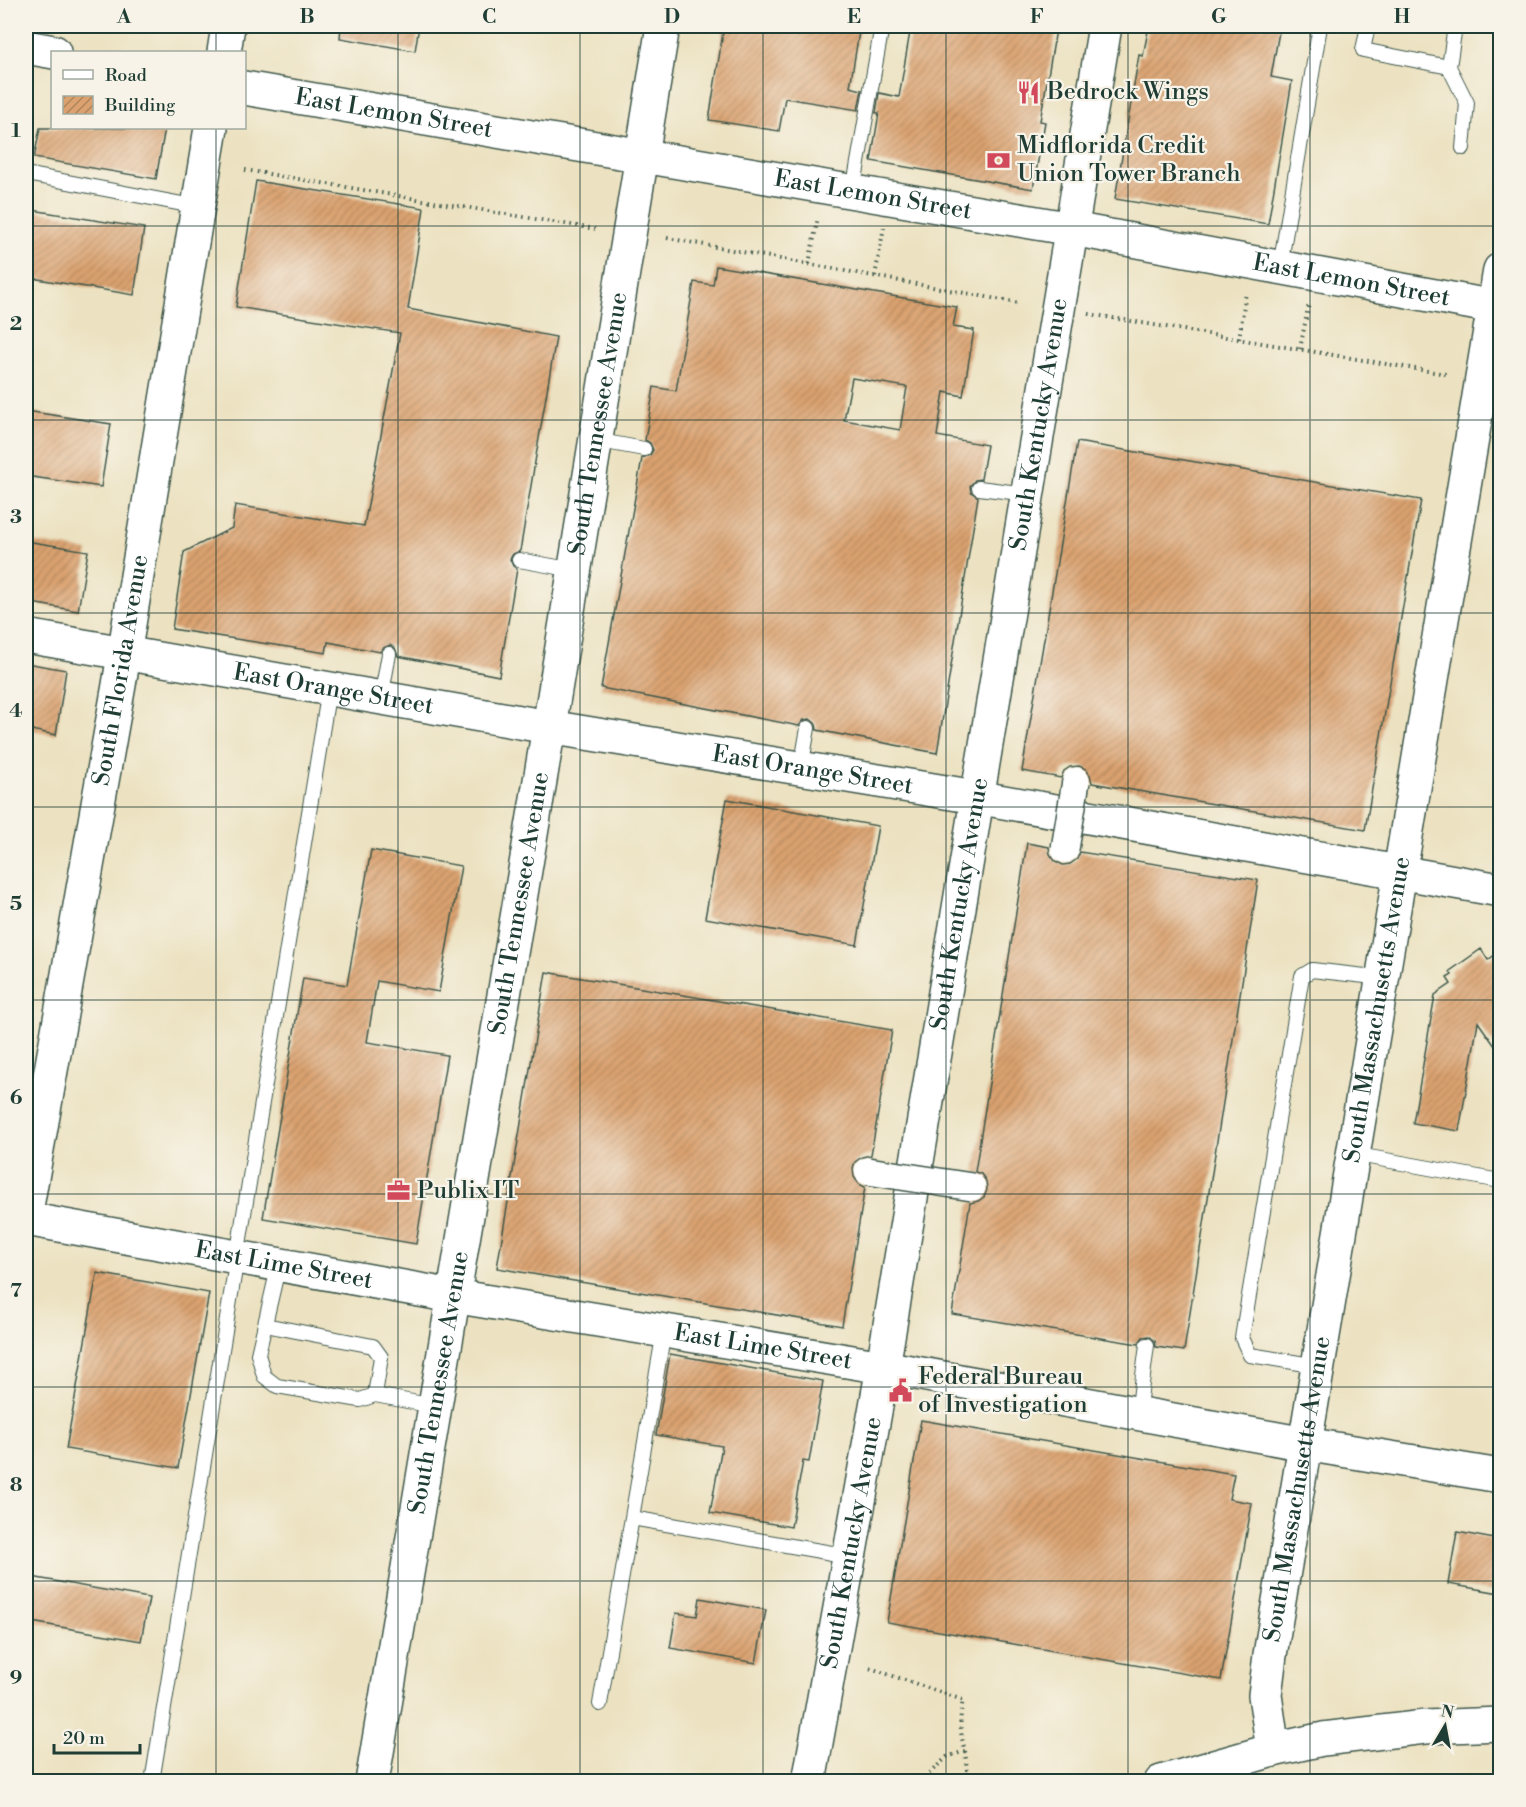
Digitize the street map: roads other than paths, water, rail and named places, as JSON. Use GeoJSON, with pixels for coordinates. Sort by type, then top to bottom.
{"type":"FeatureCollection","features":[{"type":"Feature","properties":{"kind":"street"},"geometry":{"type":"LineString","coordinates":[[224,51],[228,26]]}},
{"type":"Feature","properties":{"kind":"street","name":"South Tennessee Avenue"},"geometry":{"type":"LineString","coordinates":[[372,1782],[549,727],[663,26]]}},
{"type":"Feature","properties":{"kind":"street","name":"South Kentucky Avenue"},"geometry":{"type":"LineString","coordinates":[[809,1782],[883,1366],[1105,26]]}},
{"type":"Feature","properties":{"kind":"street","name":"East Lemon Street"},"geometry":{"type":"LineString","coordinates":[[246,88],[1072,229],[1497,307]]}},
{"type":"Feature","properties":{"kind":"street","name":"South Florida Avenue"},"geometry":{"type":"LineString","coordinates":[[26,1212],[124,653],[211,129]]}},
{"type":"Feature","properties":{"kind":"street","name":"South Massachusetts Avenue"},"geometry":{"type":"LineString","coordinates":[[1273,1750],[1265,1695],[1353,1155],[1497,307],[1500,270]]}},
{"type":"Feature","properties":{"kind":"street","name":"East Orange Street"},"geometry":{"type":"LineString","coordinates":[[26,636],[549,727],[976,797],[1500,890]]}},
{"type":"Feature","properties":{"kind":"street"},"geometry":{"type":"LineString","coordinates":[[1067,850],[1076,781]]}},
{"type":"Feature","properties":{"kind":"street"},"geometry":{"type":"LineString","coordinates":[[868,1171],[972,1187]]}},
{"type":"Feature","properties":{"kind":"street","name":"East Lime Street"},"geometry":{"type":"LineString","coordinates":[[26,1219],[453,1296],[883,1366],[1305,1444],[1500,1476]]}},
{"type":"Feature","properties":{"kind":"street"},"geometry":{"type":"LineString","coordinates":[[1161,1782],[1273,1750],[1323,1739],[1425,1727],[1500,1724]]}},
{"type":"Feature","properties":{"kind":"lane"},"geometry":{"type":"LineString","coordinates":[[853,191],[882,26]]}},
{"type":"Feature","properties":{"kind":"lane"},"geometry":{"type":"LineString","coordinates":[[1281,267],[1320,26]]}},
{"type":"Feature","properties":{"kind":"lane"},"geometry":{"type":"LineString","coordinates":[[1368,26],[1363,50],[1449,67]]}},
{"type":"Feature","properties":{"kind":"lane"},"geometry":{"type":"LineString","coordinates":[[1455,26],[1449,67],[1467,103],[1463,148]]}},
{"type":"Feature","properties":{"kind":"lane"},"geometry":{"type":"LineString","coordinates":[[26,174],[198,207]]}},
{"type":"Feature","properties":{"kind":"lane"},"geometry":{"type":"LineString","coordinates":[[595,440],[644,449]]}},
{"type":"Feature","properties":{"kind":"lane"},"geometry":{"type":"LineString","coordinates":[[979,488],[1027,494]]}},
{"type":"Feature","properties":{"kind":"lane"},"geometry":{"type":"LineString","coordinates":[[519,561],[574,570]]}},
{"type":"Feature","properties":{"kind":"lane"},"geometry":{"type":"LineString","coordinates":[[381,698],[389,654]]}},
{"type":"Feature","properties":{"kind":"lane"},"geometry":{"type":"LineString","coordinates":[[152,1782],[329,688]]}},
{"type":"Feature","properties":{"kind":"lane"},"geometry":{"type":"LineString","coordinates":[[801,768],[807,728]]}},
{"type":"Feature","properties":{"kind":"lane"},"geometry":{"type":"LineString","coordinates":[[1067,850],[1075,815]]}},
{"type":"Feature","properties":{"kind":"lane"},"geometry":{"type":"LineString","coordinates":[[1318,1366],[1250,1355],[1242,1338],[1302,976],[1312,970],[1383,978]]}},
{"type":"Feature","properties":{"kind":"lane"},"geometry":{"type":"LineString","coordinates":[[1353,1155],[1500,1181]]}},
{"type":"Feature","properties":{"kind":"lane"},"geometry":{"type":"LineString","coordinates":[[279,1264],[258,1354],[264,1376],[277,1386],[360,1400],[375,1395],[434,1406]]}},
{"type":"Feature","properties":{"kind":"lane"},"geometry":{"type":"LineString","coordinates":[[265,1325],[373,1346],[381,1357],[375,1395]]}},
{"type":"Feature","properties":{"kind":"lane"},"geometry":{"type":"LineString","coordinates":[[600,1704],[664,1330]]}},
{"type":"Feature","properties":{"kind":"lane"},"geometry":{"type":"LineString","coordinates":[[1138,1414],[1147,1345]]}},
{"type":"Feature","properties":{"kind":"lane"},"geometry":{"type":"LineString","coordinates":[[632,1518],[849,1556]]}},
{"type":"Feature","properties":{"kind":"place","name":"Bedrock Wings"},"geometry":{"type":"Point","coordinates":[1029,92]}},
{"type":"Feature","properties":{"kind":"place","name":"Midflorida Credit Union Tower Branch"},"geometry":{"type":"Point","coordinates":[999,160]}},
{"type":"Feature","properties":{"kind":"place","name":"Publix IT"},"geometry":{"type":"Point","coordinates":[399,1191]}},
{"type":"Feature","properties":{"kind":"place","name":"Federal Bureau of Investigation"},"geometry":{"type":"Point","coordinates":[900,1391]}}]}
